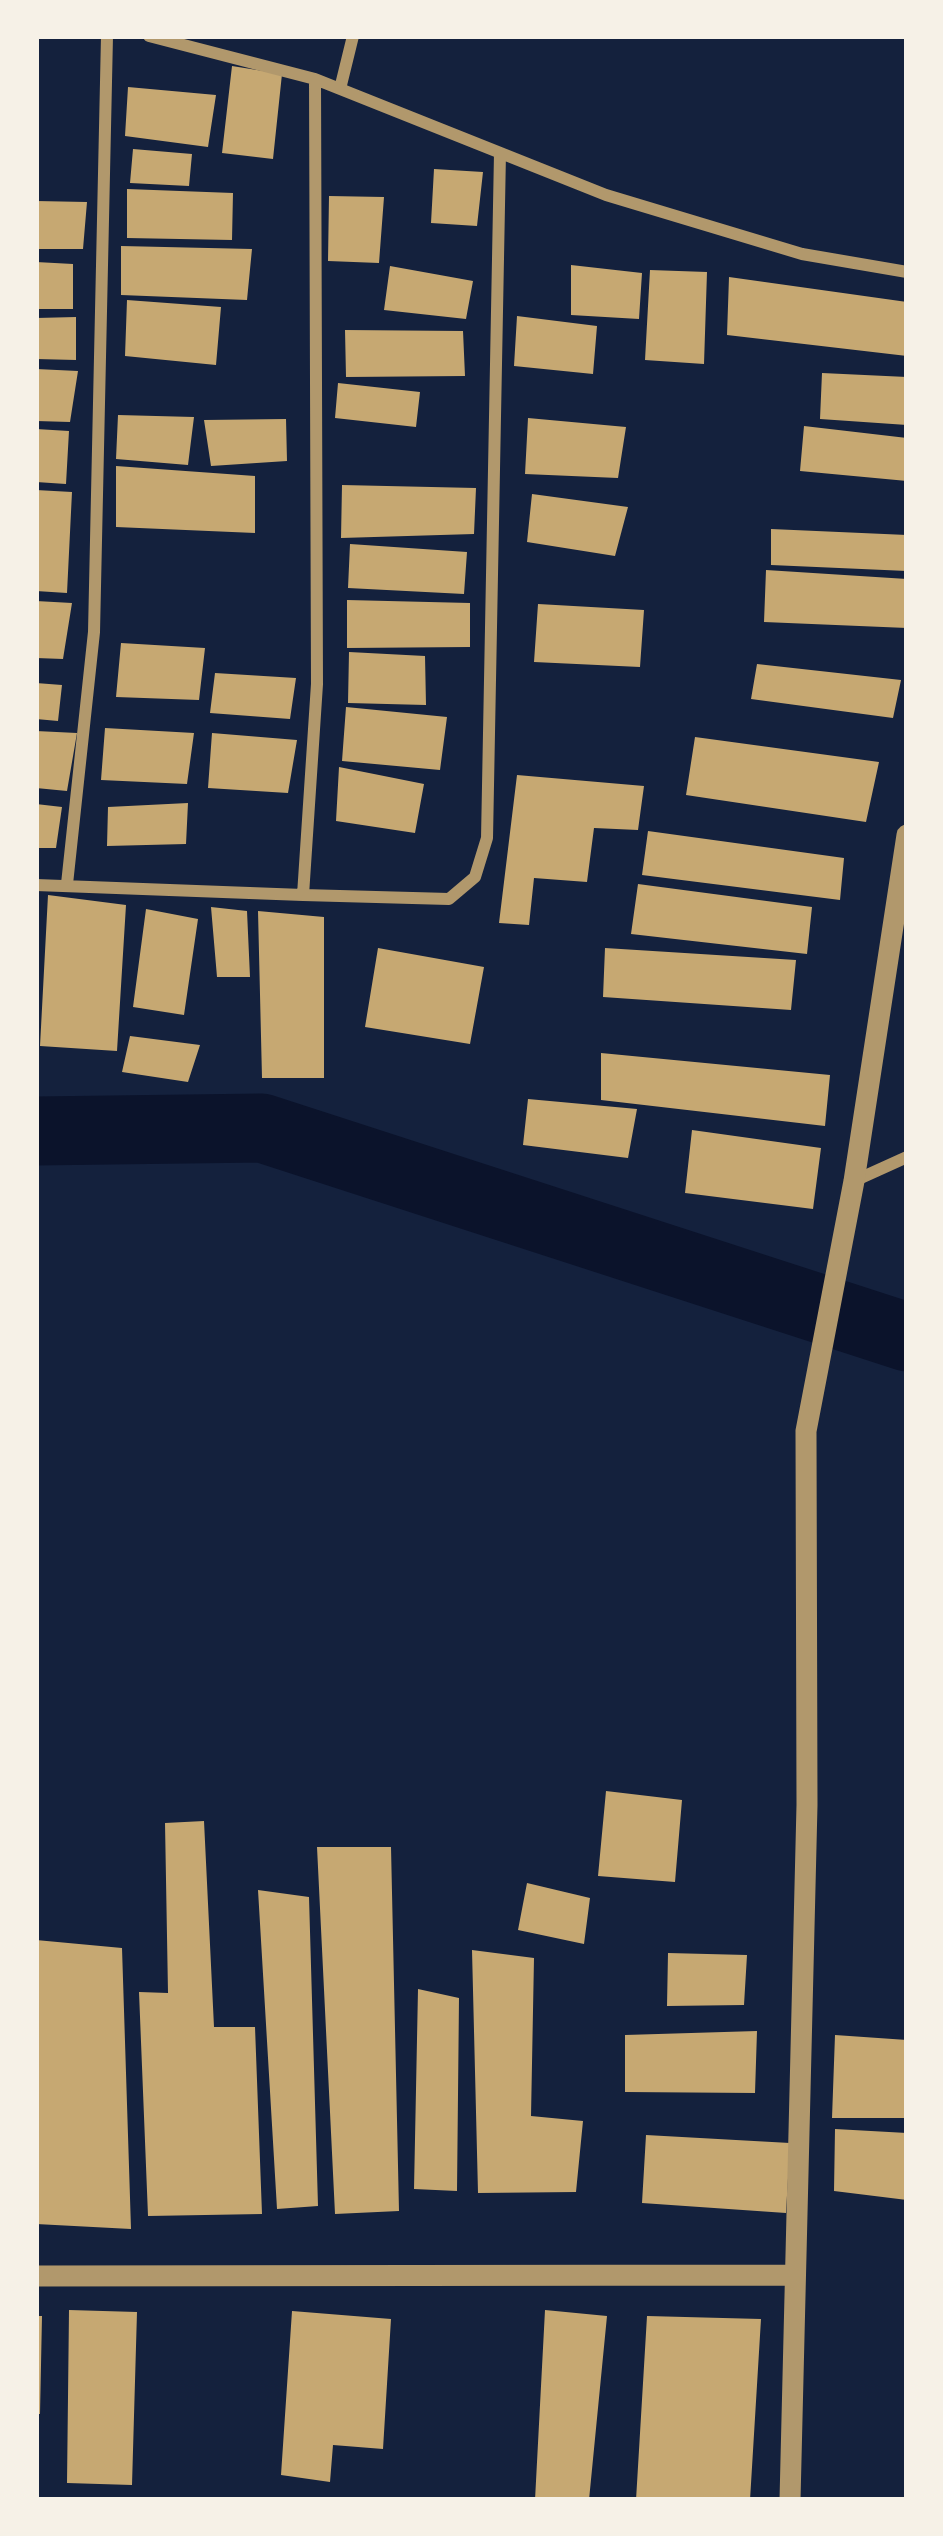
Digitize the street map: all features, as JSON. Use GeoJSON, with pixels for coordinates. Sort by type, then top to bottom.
{"type":"FeatureCollection","features":[{"type":"Feature","properties":{"kind":"street"},"geometry":{"type":"LineString","coordinates":[[67,884],[94,632],[107,36]]}},
{"type":"Feature","properties":{"kind":"street"},"geometry":{"type":"LineString","coordinates":[[148,36],[340,88],[606,195],[781,248],[907,272]]}},
{"type":"Feature","properties":{"kind":"street"},"geometry":{"type":"LineString","coordinates":[[340,88],[353,36]]}},
{"type":"Feature","properties":{"kind":"street"},"geometry":{"type":"LineString","coordinates":[[303,896],[317,684],[316,80]]}},
{"type":"Feature","properties":{"kind":"street"},"geometry":{"type":"LineString","coordinates":[[36,885],[268,898],[449,899],[476,878],[487,838],[500,153]]}},
{"type":"Feature","properties":{"kind":"street"},"geometry":{"type":"LineString","coordinates":[[790,2500],[807,1805],[806,1431],[854,1181],[907,835]]}},
{"type":"Feature","properties":{"kind":"street"},"geometry":{"type":"LineString","coordinates":[[854,1181],[907,1156]]}},
{"type":"Feature","properties":{"kind":"street"},"geometry":{"type":"LineString","coordinates":[[36,2276],[794,2275]]}},
{"type":"Feature","properties":{"kind":"building"},"geometry":{"type":"Polygon","coordinates":[[[232,66],[282,74],[273,159],[222,153],[232,66]]]}},
{"type":"Feature","properties":{"kind":"building"},"geometry":{"type":"Polygon","coordinates":[[[128,87],[216,95],[208,147],[125,136],[128,87]]]}},
{"type":"Feature","properties":{"kind":"building"},"geometry":{"type":"Polygon","coordinates":[[[133,149],[192,154],[189,186],[130,183],[133,149]]]}},
{"type":"Feature","properties":{"kind":"building"},"geometry":{"type":"Polygon","coordinates":[[[434,169],[483,172],[477,226],[431,223],[434,169]]]}},
{"type":"Feature","properties":{"kind":"building"},"geometry":{"type":"Polygon","coordinates":[[[127,189],[233,193],[232,240],[127,238],[127,189]]]}},
{"type":"Feature","properties":{"kind":"building"},"geometry":{"type":"Polygon","coordinates":[[[329,196],[384,197],[379,263],[328,261],[329,196]]]}},
{"type":"Feature","properties":{"kind":"building"},"geometry":{"type":"Polygon","coordinates":[[[36,201],[87,202],[83,249],[36,249],[36,201]]]}},
{"type":"Feature","properties":{"kind":"building"},"geometry":{"type":"Polygon","coordinates":[[[121,246],[252,249],[247,300],[121,295],[121,246]]]}},
{"type":"Feature","properties":{"kind":"building"},"geometry":{"type":"Polygon","coordinates":[[[36,262],[73,264],[73,309],[36,309],[36,262]]]}},
{"type":"Feature","properties":{"kind":"building"},"geometry":{"type":"Polygon","coordinates":[[[571,265],[642,273],[639,319],[571,315],[571,265]]]}},
{"type":"Feature","properties":{"kind":"building"},"geometry":{"type":"Polygon","coordinates":[[[390,266],[473,281],[466,319],[384,310],[390,266]]]}},
{"type":"Feature","properties":{"kind":"building"},"geometry":{"type":"Polygon","coordinates":[[[650,270],[707,272],[704,364],[645,360],[650,270]]]}},
{"type":"Feature","properties":{"kind":"building"},"geometry":{"type":"Polygon","coordinates":[[[729,277],[907,302],[907,356],[727,335],[729,277]]]}},
{"type":"Feature","properties":{"kind":"building"},"geometry":{"type":"Polygon","coordinates":[[[127,300],[221,307],[216,365],[125,356],[127,300]]]}},
{"type":"Feature","properties":{"kind":"building"},"geometry":{"type":"Polygon","coordinates":[[[517,316],[597,326],[593,374],[514,366],[517,316]]]}},
{"type":"Feature","properties":{"kind":"building"},"geometry":{"type":"Polygon","coordinates":[[[76,317],[76,360],[36,359],[36,318],[76,317]]]}},
{"type":"Feature","properties":{"kind":"building"},"geometry":{"type":"Polygon","coordinates":[[[345,330],[463,331],[465,376],[346,377],[345,330]]]}},
{"type":"Feature","properties":{"kind":"building"},"geometry":{"type":"Polygon","coordinates":[[[36,369],[78,371],[70,422],[36,421],[36,369]]]}},
{"type":"Feature","properties":{"kind":"building"},"geometry":{"type":"Polygon","coordinates":[[[822,373],[907,377],[907,425],[820,419],[822,373]]]}},
{"type":"Feature","properties":{"kind":"building"},"geometry":{"type":"Polygon","coordinates":[[[338,383],[420,392],[416,427],[335,418],[338,383]]]}},
{"type":"Feature","properties":{"kind":"building"},"geometry":{"type":"Polygon","coordinates":[[[118,415],[194,417],[188,465],[116,459],[118,415]]]}},
{"type":"Feature","properties":{"kind":"building"},"geometry":{"type":"Polygon","coordinates":[[[528,418],[626,427],[618,478],[525,474],[528,418]]]}},
{"type":"Feature","properties":{"kind":"building"},"geometry":{"type":"Polygon","coordinates":[[[286,419],[287,461],[211,466],[204,420],[286,419]]]}},
{"type":"Feature","properties":{"kind":"building"},"geometry":{"type":"Polygon","coordinates":[[[804,426],[907,438],[907,481],[800,471],[804,426]]]}},
{"type":"Feature","properties":{"kind":"building"},"geometry":{"type":"Polygon","coordinates":[[[36,429],[69,431],[66,484],[36,482],[36,429]]]}},
{"type":"Feature","properties":{"kind":"building"},"geometry":{"type":"Polygon","coordinates":[[[116,466],[255,476],[255,533],[116,527],[116,466]]]}},
{"type":"Feature","properties":{"kind":"building"},"geometry":{"type":"Polygon","coordinates":[[[342,485],[476,488],[474,534],[341,538],[342,485]]]}},
{"type":"Feature","properties":{"kind":"building"},"geometry":{"type":"Polygon","coordinates":[[[36,490],[72,492],[67,593],[36,591],[36,490]]]}},
{"type":"Feature","properties":{"kind":"building"},"geometry":{"type":"Polygon","coordinates":[[[532,494],[628,507],[615,556],[527,542],[532,494]]]}},
{"type":"Feature","properties":{"kind":"building"},"geometry":{"type":"Polygon","coordinates":[[[771,529],[907,535],[907,571],[771,565],[771,529]]]}},
{"type":"Feature","properties":{"kind":"building"},"geometry":{"type":"Polygon","coordinates":[[[350,544],[467,552],[464,594],[348,588],[350,544]]]}},
{"type":"Feature","properties":{"kind":"building"},"geometry":{"type":"Polygon","coordinates":[[[766,570],[907,579],[907,628],[764,622],[766,570]]]}},
{"type":"Feature","properties":{"kind":"building"},"geometry":{"type":"Polygon","coordinates":[[[347,600],[470,603],[470,647],[347,648],[347,600]]]}},
{"type":"Feature","properties":{"kind":"building"},"geometry":{"type":"Polygon","coordinates":[[[36,601],[72,603],[63,659],[36,658],[36,601]]]}},
{"type":"Feature","properties":{"kind":"building"},"geometry":{"type":"Polygon","coordinates":[[[538,604],[644,610],[640,667],[534,662],[538,604]]]}},
{"type":"Feature","properties":{"kind":"building"},"geometry":{"type":"Polygon","coordinates":[[[121,643],[205,648],[199,700],[116,697],[121,643]]]}},
{"type":"Feature","properties":{"kind":"building"},"geometry":{"type":"Polygon","coordinates":[[[349,652],[425,656],[426,705],[348,703],[349,652]]]}},
{"type":"Feature","properties":{"kind":"building"},"geometry":{"type":"Polygon","coordinates":[[[757,664],[901,680],[893,718],[751,699],[757,664]]]}},
{"type":"Feature","properties":{"kind":"building"},"geometry":{"type":"Polygon","coordinates":[[[215,673],[296,678],[290,719],[210,713],[215,673]]]}},
{"type":"Feature","properties":{"kind":"building"},"geometry":{"type":"Polygon","coordinates":[[[36,683],[62,685],[58,721],[36,719],[36,683]]]}},
{"type":"Feature","properties":{"kind":"building"},"geometry":{"type":"Polygon","coordinates":[[[346,707],[447,717],[440,770],[342,761],[346,707]]]}},
{"type":"Feature","properties":{"kind":"building"},"geometry":{"type":"Polygon","coordinates":[[[105,728],[194,733],[187,784],[101,780],[105,728]]]}},
{"type":"Feature","properties":{"kind":"building"},"geometry":{"type":"Polygon","coordinates":[[[36,731],[77,733],[67,791],[36,788],[36,731]]]}},
{"type":"Feature","properties":{"kind":"building"},"geometry":{"type":"Polygon","coordinates":[[[212,733],[297,740],[288,793],[208,788],[212,733]]]}},
{"type":"Feature","properties":{"kind":"building"},"geometry":{"type":"Polygon","coordinates":[[[695,737],[879,762],[866,822],[686,795],[695,737]]]}},
{"type":"Feature","properties":{"kind":"building"},"geometry":{"type":"Polygon","coordinates":[[[339,767],[424,784],[415,833],[336,821],[339,767]]]}},
{"type":"Feature","properties":{"kind":"building"},"geometry":{"type":"Polygon","coordinates":[[[517,775],[644,786],[638,830],[594,828],[587,882],[534,878],[529,925],[499,923],[517,775]]]}},
{"type":"Feature","properties":{"kind":"building"},"geometry":{"type":"Polygon","coordinates":[[[188,803],[186,844],[107,846],[108,807],[188,803]]]}},
{"type":"Feature","properties":{"kind":"building"},"geometry":{"type":"Polygon","coordinates":[[[36,804],[62,807],[56,848],[36,848],[36,804]]]}},
{"type":"Feature","properties":{"kind":"building"},"geometry":{"type":"Polygon","coordinates":[[[648,831],[844,858],[840,900],[642,875],[648,831]]]}},
{"type":"Feature","properties":{"kind":"building"},"geometry":{"type":"Polygon","coordinates":[[[638,884],[812,907],[807,954],[631,934],[638,884]]]}},
{"type":"Feature","properties":{"kind":"building"},"geometry":{"type":"Polygon","coordinates":[[[48,895],[126,905],[117,1051],[40,1046],[48,895]]]}},
{"type":"Feature","properties":{"kind":"building"},"geometry":{"type":"Polygon","coordinates":[[[211,907],[247,911],[250,977],[217,977],[211,907]]]}},
{"type":"Feature","properties":{"kind":"building"},"geometry":{"type":"Polygon","coordinates":[[[146,909],[198,919],[184,1015],[133,1007],[146,909]]]}},
{"type":"Feature","properties":{"kind":"building"},"geometry":{"type":"Polygon","coordinates":[[[258,911],[324,917],[324,1078],[262,1078],[258,911]]]}},
{"type":"Feature","properties":{"kind":"building"},"geometry":{"type":"Polygon","coordinates":[[[378,948],[484,967],[470,1044],[365,1027],[378,948]]]}},
{"type":"Feature","properties":{"kind":"building"},"geometry":{"type":"Polygon","coordinates":[[[605,948],[796,960],[791,1010],[603,997],[605,948]]]}},
{"type":"Feature","properties":{"kind":"building"},"geometry":{"type":"Polygon","coordinates":[[[130,1036],[200,1045],[188,1082],[122,1072],[130,1036]]]}},
{"type":"Feature","properties":{"kind":"building"},"geometry":{"type":"Polygon","coordinates":[[[601,1053],[830,1075],[825,1126],[601,1100],[601,1053]]]}},
{"type":"Feature","properties":{"kind":"building"},"geometry":{"type":"Polygon","coordinates":[[[528,1099],[637,1109],[628,1158],[523,1145],[528,1099]]]}},
{"type":"Feature","properties":{"kind":"building"},"geometry":{"type":"Polygon","coordinates":[[[692,1130],[821,1148],[813,1209],[685,1193],[692,1130]]]}},
{"type":"Feature","properties":{"kind":"building"},"geometry":{"type":"Polygon","coordinates":[[[606,1791],[682,1800],[675,1882],[598,1876],[606,1791]]]}},
{"type":"Feature","properties":{"kind":"building"},"geometry":{"type":"Polygon","coordinates":[[[204,1821],[214,2027],[255,2027],[262,2214],[148,2216],[139,1992],[168,1993],[165,1823],[204,1821]]]}},
{"type":"Feature","properties":{"kind":"building"},"geometry":{"type":"Polygon","coordinates":[[[317,1847],[391,1847],[399,2211],[335,2214],[317,1847]]]}},
{"type":"Feature","properties":{"kind":"building"},"geometry":{"type":"Polygon","coordinates":[[[527,1883],[590,1898],[584,1944],[518,1930],[527,1883]]]}},
{"type":"Feature","properties":{"kind":"building"},"geometry":{"type":"Polygon","coordinates":[[[258,1890],[309,1897],[318,2206],[277,2209],[258,1890]]]}},
{"type":"Feature","properties":{"kind":"building"},"geometry":{"type":"Polygon","coordinates":[[[36,1940],[122,1948],[131,2229],[36,2224],[36,1940]]]}},
{"type":"Feature","properties":{"kind":"building"},"geometry":{"type":"Polygon","coordinates":[[[472,1950],[534,1958],[531,2116],[583,2121],[576,2192],[478,2193],[472,1950]]]}},
{"type":"Feature","properties":{"kind":"building"},"geometry":{"type":"Polygon","coordinates":[[[668,1953],[747,1955],[744,2005],[667,2006],[668,1953]]]}},
{"type":"Feature","properties":{"kind":"building"},"geometry":{"type":"Polygon","coordinates":[[[418,1989],[459,1998],[457,2191],[414,2189],[418,1989]]]}},
{"type":"Feature","properties":{"kind":"building"},"geometry":{"type":"Polygon","coordinates":[[[757,2031],[755,2093],[625,2092],[625,2035],[757,2031]]]}},
{"type":"Feature","properties":{"kind":"building"},"geometry":{"type":"Polygon","coordinates":[[[835,2035],[907,2040],[907,2118],[832,2118],[835,2035]]]}},
{"type":"Feature","properties":{"kind":"building"},"geometry":{"type":"Polygon","coordinates":[[[835,2129],[907,2133],[907,2200],[834,2191],[835,2129]]]}},
{"type":"Feature","properties":{"kind":"building"},"geometry":{"type":"Polygon","coordinates":[[[646,2135],[790,2143],[786,2213],[642,2203],[646,2135]]]}},
{"type":"Feature","properties":{"kind":"building"},"geometry":{"type":"Polygon","coordinates":[[[69,2310],[137,2312],[132,2485],[67,2483],[69,2310]]]}},
{"type":"Feature","properties":{"kind":"building"},"geometry":{"type":"Polygon","coordinates":[[[545,2310],[607,2316],[589,2500],[535,2500],[545,2310]]]}},
{"type":"Feature","properties":{"kind":"building"},"geometry":{"type":"Polygon","coordinates":[[[292,2311],[391,2319],[383,2449],[333,2445],[330,2482],[281,2475],[292,2311]]]}},
{"type":"Feature","properties":{"kind":"building"},"geometry":{"type":"Polygon","coordinates":[[[36,2316],[42,2316],[40,2414],[36,2414],[36,2316]]]}},
{"type":"Feature","properties":{"kind":"building"},"geometry":{"type":"Polygon","coordinates":[[[647,2316],[761,2319],[750,2500],[636,2500],[647,2316]]]}},
{"type":"Feature","properties":{"kind":"waterway"},"geometry":{"type":"LineString","coordinates":[[36,1131],[262,1128],[907,1337]]}}]}
